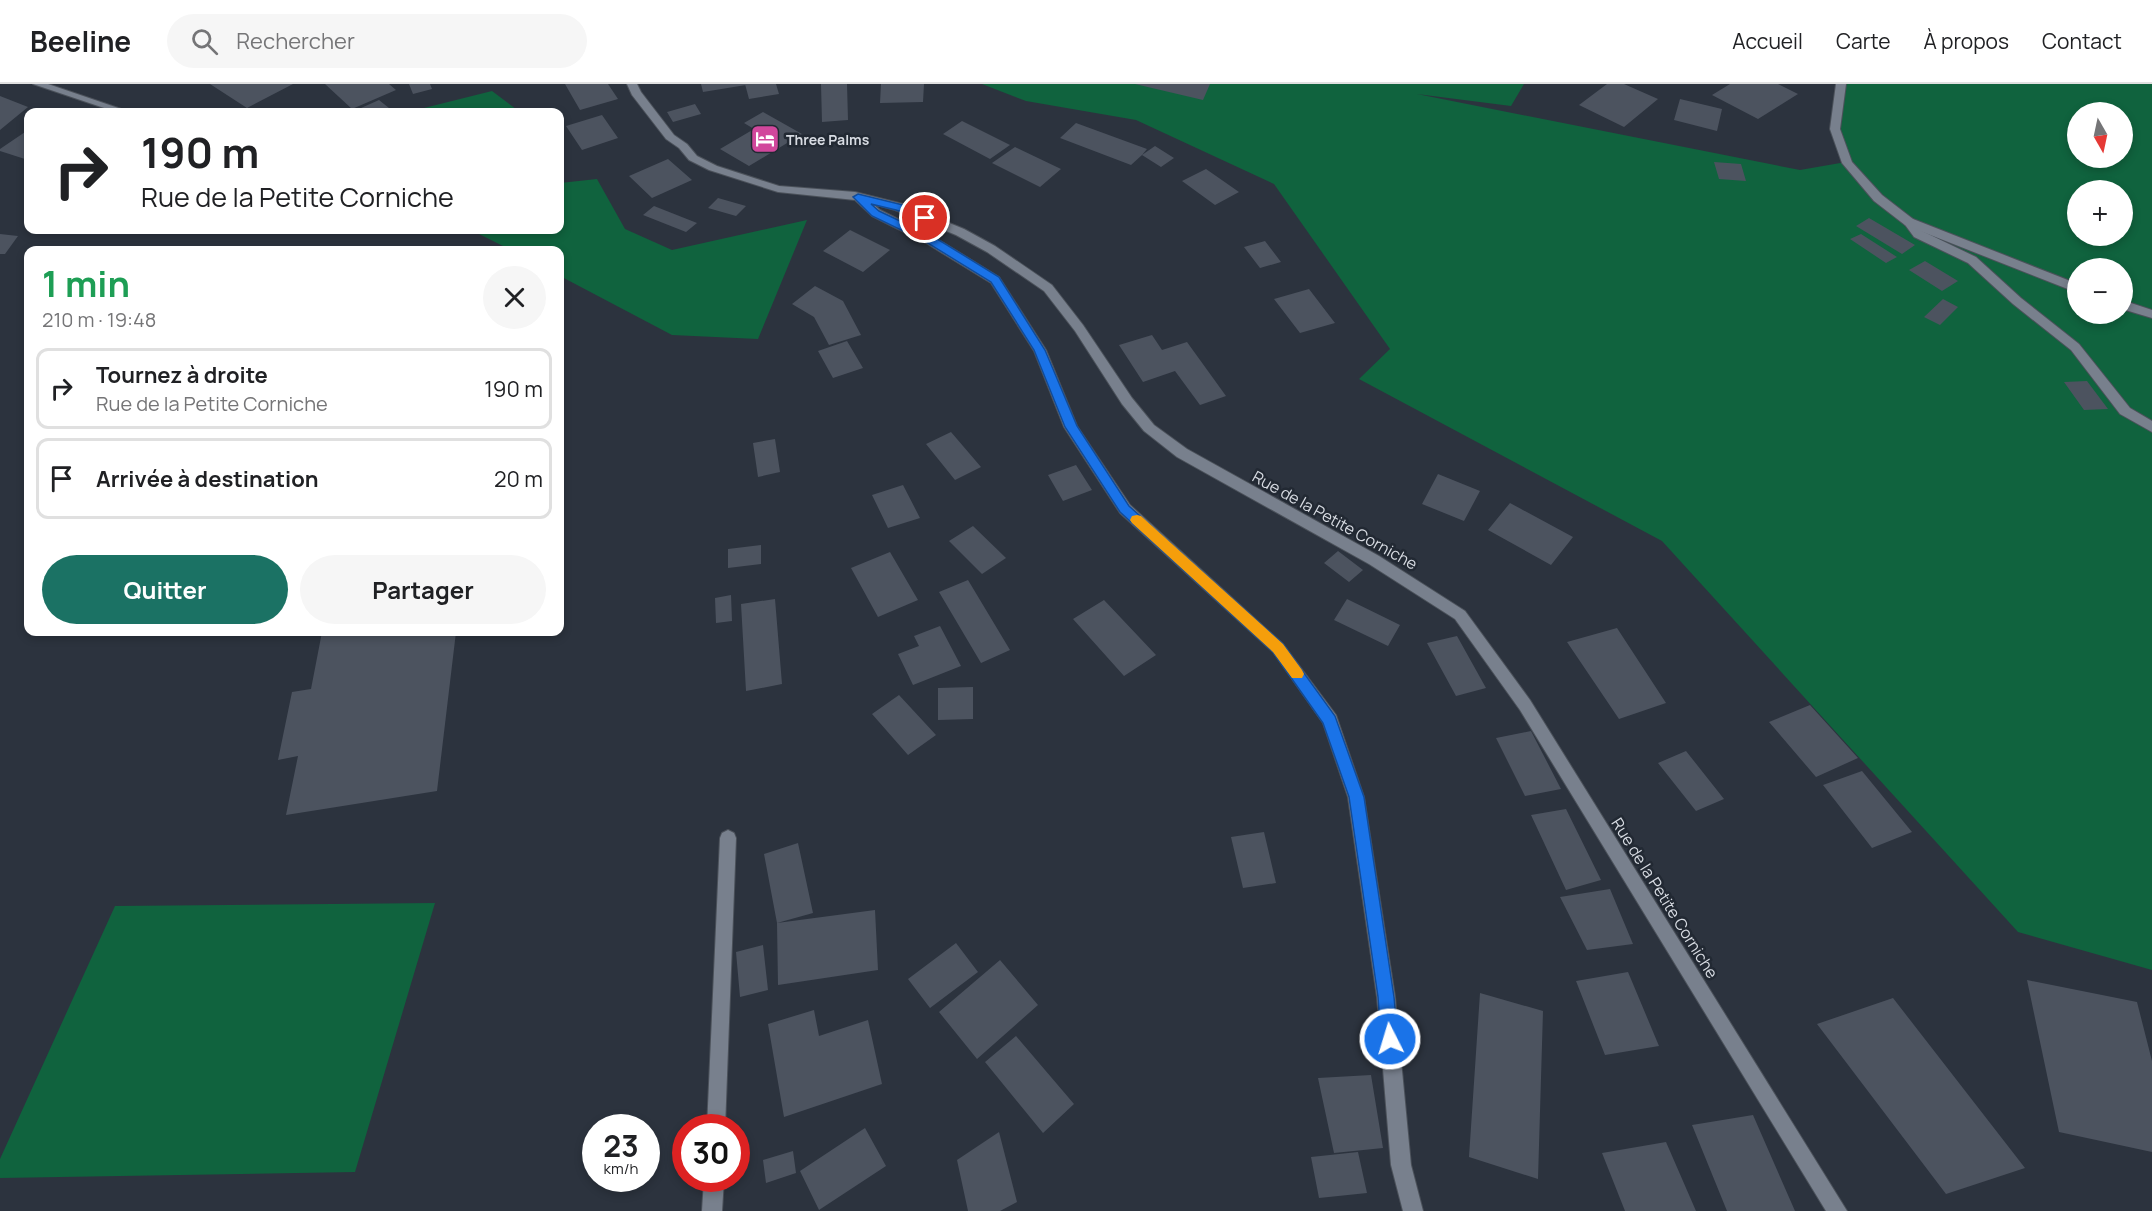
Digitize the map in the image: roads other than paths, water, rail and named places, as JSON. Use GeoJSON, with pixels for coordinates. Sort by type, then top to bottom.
{"type":"FeatureCollection","features":[{"type":"Feature","properties":{"kind":"street"},"geometry":{"type":"LineString","coordinates":[[38,84],[113,108]]}},
{"type":"Feature","properties":{"kind":"street","name":"Rue de la Petite Corniche"},"geometry":{"type":"LineString","coordinates":[[632,84],[670,137],[683,146],[693,158],[713,168],[778,189],[858,197],[899,207],[960,231],[991,249],[1048,288],[1079,328],[1127,401],[1149,428],[1191,458],[1374,560],[1460,615],[1525,705],[1837,1211]]}},
{"type":"Feature","properties":{"kind":"street"},"geometry":{"type":"LineString","coordinates":[[1841,84],[1835,129],[1846,163],[1878,198],[1909,222],[1918,234],[1972,260],[2017,301],[2075,347],[2125,411],[2152,428]]}},
{"type":"Feature","properties":{"kind":"street"},"geometry":{"type":"LineString","coordinates":[[858,197],[876,213],[930,240],[995,280],[1040,350],[1071,427],[1125,509],[1278,648],[1330,720],[1356,797],[1386,997],[1401,1164],[1413,1211]]}},
{"type":"Feature","properties":{"kind":"street"},"geometry":{"type":"LineString","coordinates":[[1909,222],[2067,285]]}},
{"type":"Feature","properties":{"kind":"street"},"geometry":{"type":"LineString","coordinates":[[2133,308],[2152,314]]}},
{"type":"Feature","properties":{"kind":"street"},"geometry":{"type":"LineString","coordinates":[[717,1114],[728,838]]}},
{"type":"Feature","properties":{"kind":"street"},"geometry":{"type":"LineString","coordinates":[[712,1211],[713,1192]]}},
{"type":"Feature","properties":{"kind":"place","name":"Three Palms"},"geometry":{"type":"Point","coordinates":[765,139]}}]}
